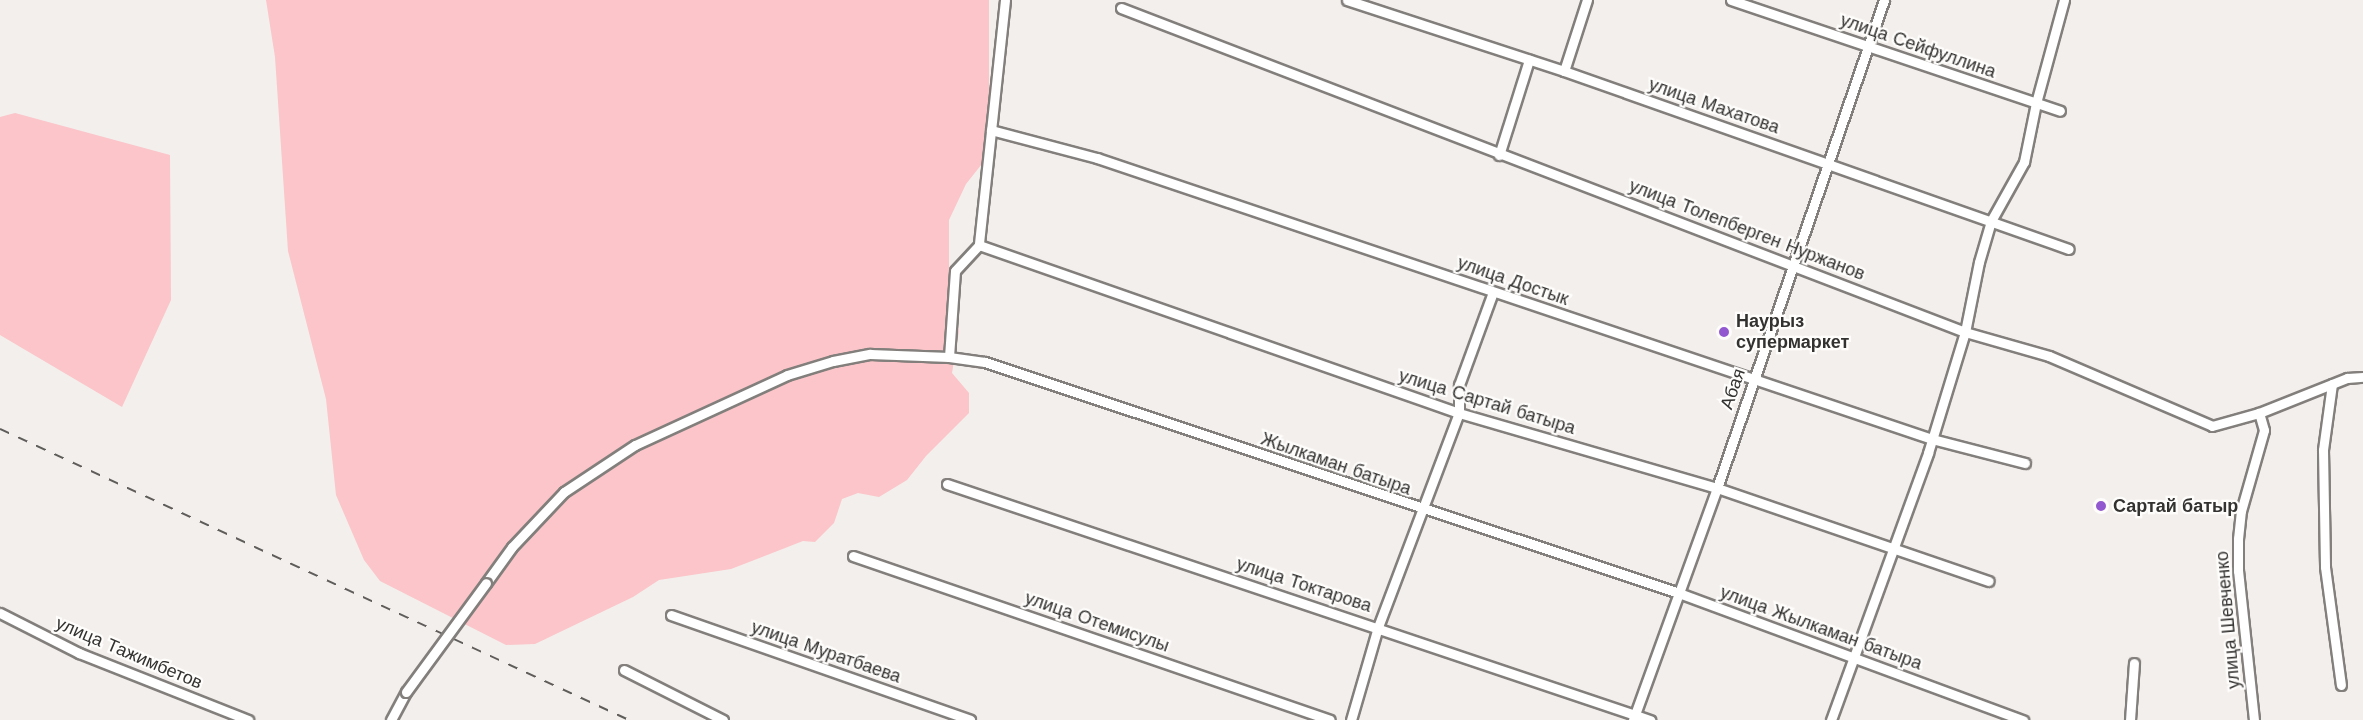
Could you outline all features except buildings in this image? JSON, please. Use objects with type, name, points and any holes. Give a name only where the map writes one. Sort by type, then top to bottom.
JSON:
[{"type":"street","points":[[949,357],[954,271],[978,244],[1005,0]]},
{"type":"street","name":"улица Махатова","points":[[1347,0],[1564,71],[2069,249]]},
{"type":"street","points":[[1564,71],[1587,0]]},
{"type":"street","name":"улица Сейфуллина","points":[[1731,0],[2060,111]]},
{"type":"street","name":"Абая","points":[[1633,718],[1717,488],[1870,47],[1884,0]]},
{"type":"street","points":[[1831,720],[1932,439],[1965,332],[1979,262],[1991,221],[2024,162],[2036,103],[2064,0]]},
{"type":"street","name":"улица Толепберген Нуржанов","points":[[1121,8],[1499,155],[1794,264],[1965,332],[2049,356],[2212,426],[2259,414],[2348,378],[2363,377]]},
{"type":"street","points":[[1499,155],[1530,60]]},
{"type":"street","name":"улица Достык","points":[[991,130],[1097,158],[1932,439],[2025,463]]},
{"type":"street","name":"улица Сартай батыра","points":[[978,244],[1459,413],[1717,488],[1989,581]]},
{"type":"street","points":[[1351,720],[1378,627],[1459,413],[1459,385],[1492,292]]},
{"type":"street","name":"Жылкаман батыра","points":[[391,720],[406,692],[512,547],[564,492],[635,446],[787,375],[833,361],[870,354],[949,357],[985,362],[1421,510],[1678,593]]},
{"type":"street","points":[[2332,384],[2323,450],[2325,567],[2341,685]]},
{"type":"street","name":"улица Шевченко","points":[[2254,720],[2238,571],[2238,539],[2241,512],[2264,430],[2259,414]]},
{"type":"street","name":"улица Токтарова","points":[[947,484],[1378,627],[1633,718],[1650,720]]},
{"type":"street","name":"улица Отемисулы","points":[[854,556],[1330,720]]},
{"type":"street","name":"улица Жылкаман батыра","points":[[1678,593],[2023,720]]},
{"type":"street","name":"улица Тажимбетов","points":[[0,613],[80,653],[248,720]]},
{"type":"street","name":"улица Муратбаева","points":[[671,615],[970,720]]},
{"type":"street","points":[[2130,720],[2134,663]]},
{"type":"street","points":[[624,670],[723,720]]},
{"type":"shaded area","points":[[266,0],[989,0],[989,155],[966,184],[949,220],[949,273],[959,331],[952,373],[969,393],[969,413],[926,456],[907,480],[879,497],[858,493],[842,499],[834,523],[815,542],[803,541],[731,569],[659,580],[633,597],[535,644],[506,645],[380,581],[364,560],[336,495],[326,399],[288,251],[275,57]]},
{"type":"shaded area","points":[[15,113],[170,155],[171,300],[122,407],[0,335],[0,117]]},
{"type":"railway","points":[[0,429],[629,720]]},
{"type":"place","name":"Наурыз супермаркет","points":[[1724,332]]},
{"type":"place","name":"Сартай батыр","points":[[2101,506]]}]
